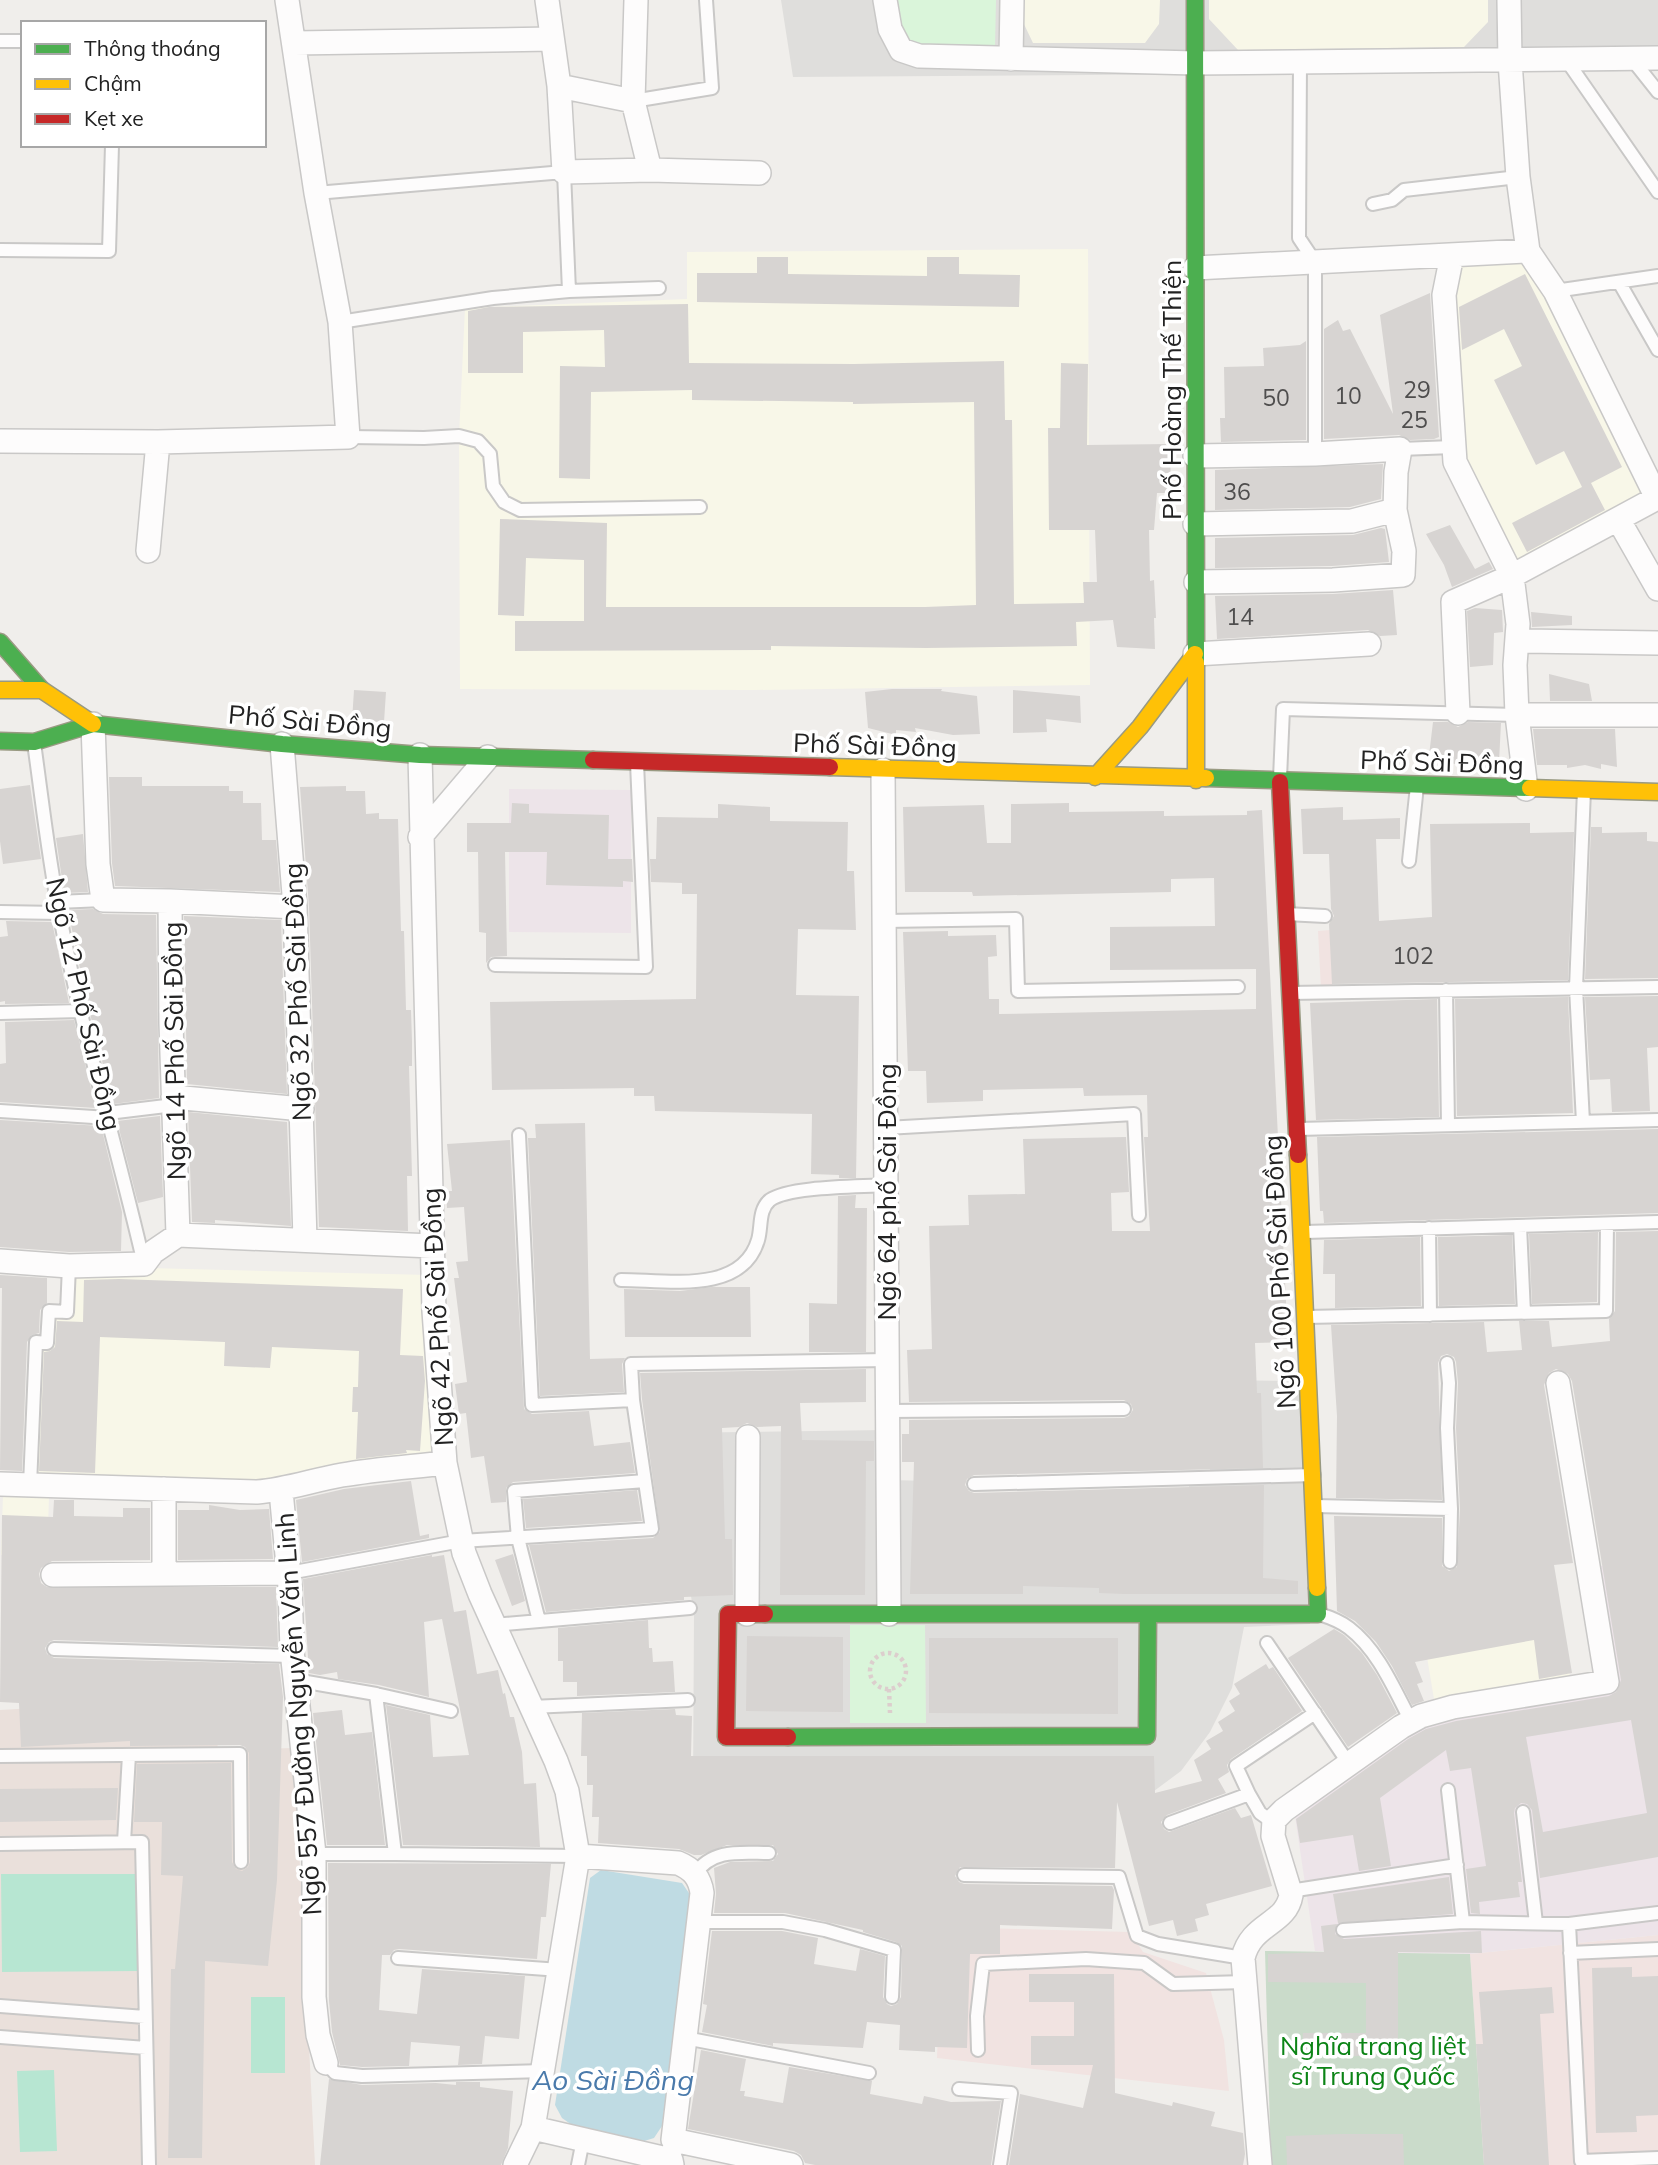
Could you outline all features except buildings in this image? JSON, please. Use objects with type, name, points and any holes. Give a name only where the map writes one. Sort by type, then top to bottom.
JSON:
[{"type":"street","points":[[0,441],[158,442],[348,437],[340,322],[316,194],[287,0]]},
{"type":"street","points":[[547,0],[559,86],[564,172],[650,170],[759,173]]},
{"type":"street","points":[[636,0],[633,101],[650,170]]},
{"type":"street","points":[[885,0],[890,29],[901,50],[919,56],[1195,64],[1658,58]]},
{"type":"street","points":[[1011,59],[1012,0]]},
{"type":"street","name":"Phố Hoàng Thế Thiện","points":[[1195,0],[1196,780]]},
{"type":"street","points":[[1458,713],[1453,602],[1512,576],[1658,499],[1555,292],[1528,251],[1518,177],[1509,0]]},
{"type":"street","points":[[294,43],[552,39]]},
{"type":"street","points":[[559,86],[633,101]]},
{"type":"street","points":[[1195,268],[1528,251]]},
{"type":"street","points":[[1452,255],[1444,295],[1455,462],[1512,576],[1518,624],[1517,715],[1526,789]]},
{"type":"street","points":[[148,551],[158,442]]},
{"type":"street","points":[[1195,456],[1400,449],[1396,472],[1395,510],[1404,551],[1403,575],[1333,580],[1196,582]]},
{"type":"street","points":[[1195,524],[1352,521],[1395,510]]},
{"type":"street","points":[[1618,519],[1658,589]]},
{"type":"street","points":[[1517,641],[1658,643]]},
{"type":"street","name":"Phố Sài Đồng","points":[[0,642],[42,690],[93,724]]},
{"type":"street","points":[[1095,777],[1140,727],[1195,654],[1369,644]]},
{"type":"street","points":[[0,690],[42,690]]},
{"type":"street","points":[[1517,715],[1658,715]]},
{"type":"street","points":[[93,724],[98,864],[103,900]]},
{"type":"street","name":"Phố Sài Đồng","points":[[0,741],[34,742],[93,724],[420,755],[1658,792]]},
{"type":"street","name":"Ngõ 32 Phố Sài Đồng","points":[[282,744],[295,907],[305,1240]]},
{"type":"street","name":"Ngõ 42 Phố Sài Đồng","points":[[420,755],[434,1311],[445,1464],[461,1541],[472,1574],[567,1791],[578,1856],[533,2129],[515,2165]]},
{"type":"street","points":[[421,837],[488,757]]},
{"type":"street","name":"Ngõ 64 phố Sài Đồng","points":[[883,770],[889,1614]]},
{"type":"street","name":"Ngõ 100 Phố Sài Đồng","points":[[1280,782],[1314,1475],[1318,1614]]},
{"type":"street","name":"Ngõ 14 Phố Sài Đồng","points":[[103,900],[295,907]]},
{"type":"street","name":"Ngõ 14 Phố Sài Đồng","points":[[170,901],[178,1235]]},
{"type":"street","points":[[174,1101],[302,1109]]},
{"type":"street","points":[[0,1261],[69,1266],[144,1264],[153,1252],[178,1235],[432,1246]]},
{"type":"street","points":[[1260,2165],[1244,1958],[1251,1938],[1278,1918],[1290,1902],[1290,1891],[1273,1836],[1274,1823],[1284,1810],[1349,1763],[1411,1721],[1432,1712],[1607,1682],[1558,1383]]},
{"type":"street","points":[[747,1614],[748,1437]]},
{"type":"street","name":"Ngõ 557 Đường Nguyễn Văn Linh","points":[[0,1484],[232,1492],[281,1490],[339,1475],[445,1464]]},
{"type":"street","points":[[164,1489],[164,1574]]},
{"type":"street","name":"Ngõ 557 Đường Nguyễn Văn Linh","points":[[281,1490],[289,1573],[292,1657],[314,1854],[314,1997],[317,2035],[326,2063]]},
{"type":"street","points":[[53,1575],[289,1573]]},
{"type":"street","points":[[1148,1614],[1147,1736],[726,1737],[728,1614],[747,1614],[889,1614],[1148,1614],[1318,1614]]},
{"type":"street","points":[[578,1856],[678,1863],[688,1867],[700,1883],[702,1893],[672,2155]]},
{"type":"street","points":[[533,2129],[672,2155],[791,2165]]},
{"type":"lane","points":[[633,101],[712,88],[706,0]]},
{"type":"lane","points":[[1,41],[21,41]]},
{"type":"lane","points":[[1565,58],[1658,192]]},
{"type":"lane","points":[[1631,58],[1658,92]]},
{"type":"lane","points":[[1300,62],[1299,237],[1315,262],[1315,454]]},
{"type":"lane","points":[[0,250],[109,251],[112,147]]},
{"type":"lane","points":[[316,194],[564,172],[569,290]]},
{"type":"lane","points":[[1373,204],[1392,200],[1404,190],[1518,177]]},
{"type":"lane","points":[[1555,292],[1658,276]]},
{"type":"lane","points":[[1619,282],[1658,350]]},
{"type":"lane","points":[[340,322],[493,298],[569,290],[659,288]]},
{"type":"lane","points":[[348,437],[459,436],[478,441],[489,454],[493,486],[505,502],[520,510],[700,507]]},
{"type":"lane","points":[[1400,449],[1453,447]]},
{"type":"lane","points":[[1280,782],[1283,709],[1517,715]]},
{"type":"lane","name":"Ngõ 12 Phố Sài Đồng","points":[[34,742],[58,908],[144,1264]]},
{"type":"lane","points":[[495,965],[646,967],[637,763]]},
{"type":"lane","points":[[1409,861],[1417,785]]},
{"type":"lane","points":[[1583,1122],[1576,988],[1584,790]]},
{"type":"lane","points":[[0,912],[58,908],[103,900]]},
{"type":"lane","points":[[1286,914],[1325,916]]},
{"type":"lane","points":[[885,921],[1016,919],[1018,991],[1238,987]]},
{"type":"lane","points":[[1290,993],[1658,987]]},
{"type":"lane","points":[[1446,990],[1448,1125]]},
{"type":"lane","points":[[0,1013],[81,1011]]},
{"type":"lane","points":[[0,1111],[108,1116],[174,1101]]},
{"type":"lane","points":[[886,1128],[1134,1114],[1139,1215]]},
{"type":"lane","points":[[1297,1129],[1658,1120]]},
{"type":"lane","points":[[519,1135],[533,1405],[633,1400]]},
{"type":"lane","points":[[621,1280],[719,1279],[742,1267],[749,1259],[757,1244],[762,1212],[772,1199],[808,1191],[886,1185]]},
{"type":"lane","points":[[1302,1232],[1658,1222]]},
{"type":"lane","points":[[1306,1317],[1606,1311],[1607,1224]]},
{"type":"lane","points":[[1520,1226],[1524,1313]]},
{"type":"lane","points":[[1429,1228],[1430,1315]]},
{"type":"lane","points":[[30,1485],[36,1342],[47,1343],[48,1311],[67,1312],[69,1266]]},
{"type":"lane","points":[[289,1573],[461,1541],[652,1529],[633,1400],[631,1364],[887,1360]]},
{"type":"lane","points":[[1447,1363],[1450,1562]]},
{"type":"lane","points":[[888,1411],[1124,1409]]},
{"type":"lane","points":[[974,1484],[1314,1475]]},
{"type":"lane","points":[[539,1621],[518,1538],[514,1491],[645,1481]]},
{"type":"lane","points":[[1315,1506],[1451,1509]]},
{"type":"lane","points":[[494,1625],[690,1608]]},
{"type":"lane","points":[[1318,1614],[1349,1628],[1361,1640],[1384,1670],[1411,1721]]},
{"type":"lane","points":[[1267,1643],[1349,1763]]},
{"type":"lane","points":[[54,1649],[292,1657]]},
{"type":"lane","points":[[295,1680],[451,1711]]},
{"type":"lane","points":[[376,1694],[395,1854]]},
{"type":"lane","points":[[531,1707],[688,1700]]},
{"type":"lane","points":[[1274,1823],[1261,1813],[1236,1766],[1315,1713]]},
{"type":"lane","points":[[0,1756],[240,1754],[241,1862]]},
{"type":"lane","points":[[124,1842],[129,1755]]},
{"type":"lane","points":[[1448,1790],[1463,1922]]},
{"type":"lane","points":[[1170,1822],[1249,1794]]},
{"type":"lane","points":[[1523,1812],[1536,1923]]},
{"type":"lane","points":[[0,1844],[142,1842],[149,2165]]},
{"type":"lane","points":[[695,1874],[702,1863],[713,1856],[725,1853],[769,1853]]},
{"type":"lane","points":[[314,1854],[578,1856]]},
{"type":"lane","points":[[1290,1891],[1457,1865]]},
{"type":"lane","points":[[964,1875],[1119,1877],[1137,1936],[1158,1944],[1244,1958]]},
{"type":"lane","points":[[1343,1930],[1463,1922],[1569,1924],[1658,1913]]},
{"type":"lane","points":[[698,1922],[783,1922],[825,1930],[894,1950],[892,1997]]},
{"type":"lane","points":[[1569,1924],[1581,2161],[1658,2158]]},
{"type":"lane","points":[[1570,1953],[1658,1949]]},
{"type":"lane","points":[[398,1958],[560,1970]]},
{"type":"lane","points":[[978,2050],[977,2016],[983,1964],[1086,1959],[1144,1963],[1173,1984],[1245,1982]]},
{"type":"lane","points":[[0,2006],[145,2017]]},
{"type":"lane","points":[[0,2037],[146,2048]]},
{"type":"lane","points":[[685,2038],[869,2073]]},
{"type":"lane","points":[[326,2063],[335,2073],[362,2076],[544,2071]]},
{"type":"lane","points":[[959,2089],[1011,2093],[1000,2165]]},
{"type":"lane","points":[[578,2165],[583,2140]]},
{"type":"path","points":[[889,1653],[904,1661],[906,1672],[898,1687],[887,1689],[881,1688],[873,1679],[871,1668],[877,1658],[889,1653]]},
{"type":"shaded area","points":[[781,0],[1658,0],[1658,71],[793,77]]},
{"type":"shaded area","points":[[1023,0],[1160,0],[1159,24],[1145,43],[1033,43],[1022,20]]},
{"type":"shaded area","points":[[1209,0],[1488,0],[1488,22],[1464,47],[1238,50],[1209,19]]},
{"type":"shaded area","points":[[1088,249],[1090,685],[755,690],[460,689],[459,436],[465,308],[687,299],[687,252]]},
{"type":"shaded area","points":[[1532,257],[1653,497],[1516,567],[1454,444],[1447,305],[1456,266]]},
{"type":"shaded area","points":[[509,789],[631,790],[631,933],[509,932]]},
{"type":"shaded area","points":[[1330,930],[1333,989],[1321,989],[1318,931]]},
{"type":"shaded area","points":[[69,1266],[429,1275],[434,1458],[261,1483],[35,1480],[40,1342],[49,1311],[67,1312]]},
{"type":"shaded area","points":[[1658,1322],[1658,1935],[1470,1954],[1315,1951],[1295,1816],[1390,1744],[1427,1722],[1618,1690],[1600,1566],[1651,1560]]},
{"type":"shaded area","points":[[1209,1380],[1303,1381],[1310,1624],[1244,1627],[1232,1688],[1210,1732],[1181,1771],[1150,1794],[693,1790],[694,1615],[665,1433],[886,1430],[888,1480],[931,1481],[1189,1561],[1189,1473],[1210,1472]]},
{"type":"shaded area","points":[[3,1496],[49,1497],[47,1557],[1,1555]]},
{"type":"shaded area","points":[[1554,1581],[1571,1683],[1435,1705],[1418,1603]]},
{"type":"shaded area","points":[[213,1698],[218,1750],[294,1748],[315,2165],[0,2165],[0,1710]]},
{"type":"shaded area","points":[[942,1927],[1130,1932],[1143,1952],[1206,1973],[1224,2040],[1229,2091],[937,2058]]},
{"type":"shaded area","points":[[1658,1935],[1658,2165],[1484,2165],[1470,1954]]},
{"type":"green space","points":[[893,0],[996,0],[995,46],[981,53],[910,49],[900,35]]},
{"type":"green space","points":[[850,1625],[925,1625],[926,1723],[850,1723]]},
{"type":"green space","points":[[1,1874],[139,1874],[139,1971],[2,1972]]},
{"type":"green space","name":"Nghĩa trang liệt sĩ Trung Quốc","points":[[1265,1951],[1470,1954],[1484,2165],[1271,2165]]},
{"type":"green space","points":[[251,1997],[285,1997],[285,2073],[251,2073]]},
{"type":"green space","points":[[54,2070],[57,2151],[20,2152],[17,2071]]},
{"type":"water","name":"Ao Sài Đồng","points":[[601,1870],[682,1883],[691,1896],[662,2126],[654,2138],[641,2142],[572,2125],[562,2118],[555,2105],[590,1878]]},
{"type":"traffic: fast","points":[[1195,0],[1196,663]]},
{"type":"traffic: fast","points":[[0,642],[42,690]]},
{"type":"traffic: fast","points":[[0,741],[34,742],[93,724],[420,755],[593,760]]},
{"type":"traffic: fast","points":[[1206,778],[1530,788]]},
{"type":"traffic: fast","points":[[765,1614],[1318,1614],[1317,1588]]},
{"type":"traffic: fast","points":[[788,1737],[1147,1736],[1148,1614]]},
{"type":"traffic: slow","points":[[1095,777],[1140,727],[1195,654]]},
{"type":"traffic: slow","points":[[1196,663],[1196,780]]},
{"type":"traffic: slow","points":[[0,690],[42,690],[93,724]]},
{"type":"traffic: slow","points":[[830,767],[1206,778]]},
{"type":"traffic: slow","points":[[1530,788],[1658,792]]},
{"type":"traffic: slow","points":[[1298,1155],[1317,1588]]},
{"type":"traffic: jam","points":[[593,760],[830,767]]},
{"type":"traffic: jam","points":[[1280,782],[1298,1155]]},
{"type":"traffic: jam","points":[[765,1614],[728,1614],[726,1737],[788,1737]]}]
